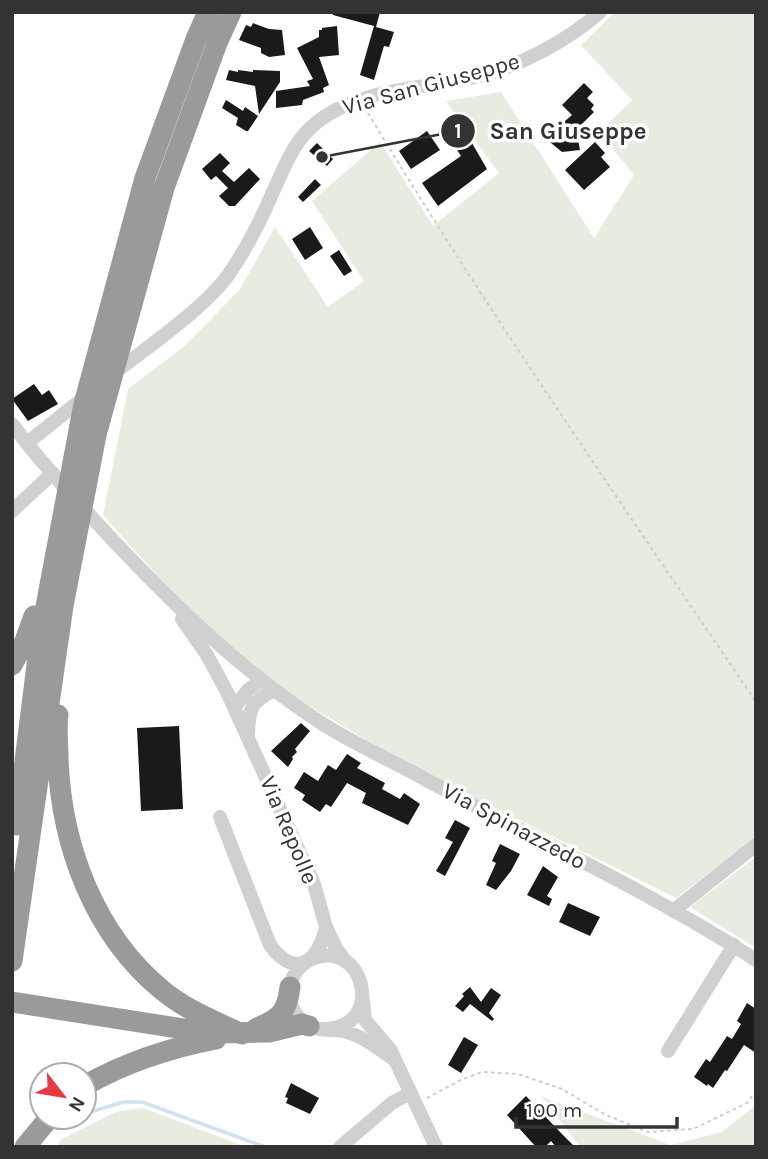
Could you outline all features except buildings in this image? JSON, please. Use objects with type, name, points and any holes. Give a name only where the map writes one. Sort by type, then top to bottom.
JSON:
[{"type":"highway","points":[[12,859],[63,464],[84,404],[145,178],[208,12]]},
{"type":"highway","points":[[12,961],[64,603],[96,435],[164,188],[231,12]]},
{"type":"highway","points":[[12,664],[25,641],[35,614],[50,560]]},
{"type":"highway","points":[[64,603],[65,655],[57,722],[59,789],[67,836],[91,899],[102,920],[131,961],[163,991],[195,1013],[242,1034]]},
{"type":"highway","points":[[98,1078],[153,1054],[242,1034],[276,1020],[287,1006],[290,987]]},
{"type":"highway","points":[[12,1002],[209,1032],[269,1032],[302,1024],[314,1028]]},
{"type":"highway","points":[[25,1147],[38,1131]]},
{"type":"street","name":"Via San Giuseppe","points":[[27,443],[219,287],[246,246],[297,142],[314,124],[335,109],[360,100],[504,69],[563,38],[600,12]]},
{"type":"street","points":[[12,424],[53,473],[178,608]]},
{"type":"street","points":[[12,511],[53,473]]},
{"type":"street","name":"Via Spinazzedo","points":[[178,608],[261,680],[325,725],[673,911],[756,960]]},
{"type":"street","name":"Via Repolle","points":[[178,608],[248,735],[314,884],[326,927],[336,948],[360,978],[365,1020],[390,1049],[436,1147]]},
{"type":"street","name":"Via Repolle","points":[[227,652],[231,701]]},
{"type":"street","points":[[231,701],[261,680]]},
{"type":"street","points":[[248,735],[248,717],[256,699],[274,690]]},
{"type":"street","points":[[220,817],[270,945],[288,975],[290,987]]},
{"type":"street","points":[[673,911],[756,845]]},
{"type":"street","points":[[326,927],[319,946],[293,977],[289,998],[293,1009],[300,1019],[314,1028],[331,1030],[352,1020],[362,999]]},
{"type":"street","points":[[668,1051],[734,946]]},
{"type":"street","points":[[280,958],[292,964],[325,956],[346,962]]},
{"type":"street","points":[[314,1028],[347,1031],[373,1044],[396,1061]]},
{"type":"street","points":[[340,1147],[391,1103],[413,1099]]},
{"type":"path","points":[[360,100],[410,184],[492,309],[756,702]]},
{"type":"path","points":[[413,1099],[482,1072],[518,1074],[562,1089],[606,1115],[648,1132],[693,1129],[747,1103],[756,1091]]},
{"type":"shaded area","points":[[615,12],[756,12],[756,837],[676,898],[403,762],[274,685],[180,601],[103,515],[128,389],[186,345],[240,289],[275,227],[328,307],[364,281],[312,201],[380,142],[433,226],[499,173],[446,101],[501,92],[594,238],[634,175],[599,132],[632,100],[581,45]]},
{"type":"shaded area","points":[[756,857],[756,948],[690,907]]},
{"type":"shaded area","points":[[542,1097],[671,1145],[722,1132],[756,1105],[756,1147],[580,1147]]},
{"type":"shaded area","points":[[143,1108],[246,1147],[56,1147],[62,1139],[78,1131],[98,1131],[98,1121],[115,1112]]},
{"type":"waterway","points":[[98,1110],[123,1102],[142,1102],[265,1147]]},
{"type":"place","name":"San Giuseppe","points":[[322,157]]}]
